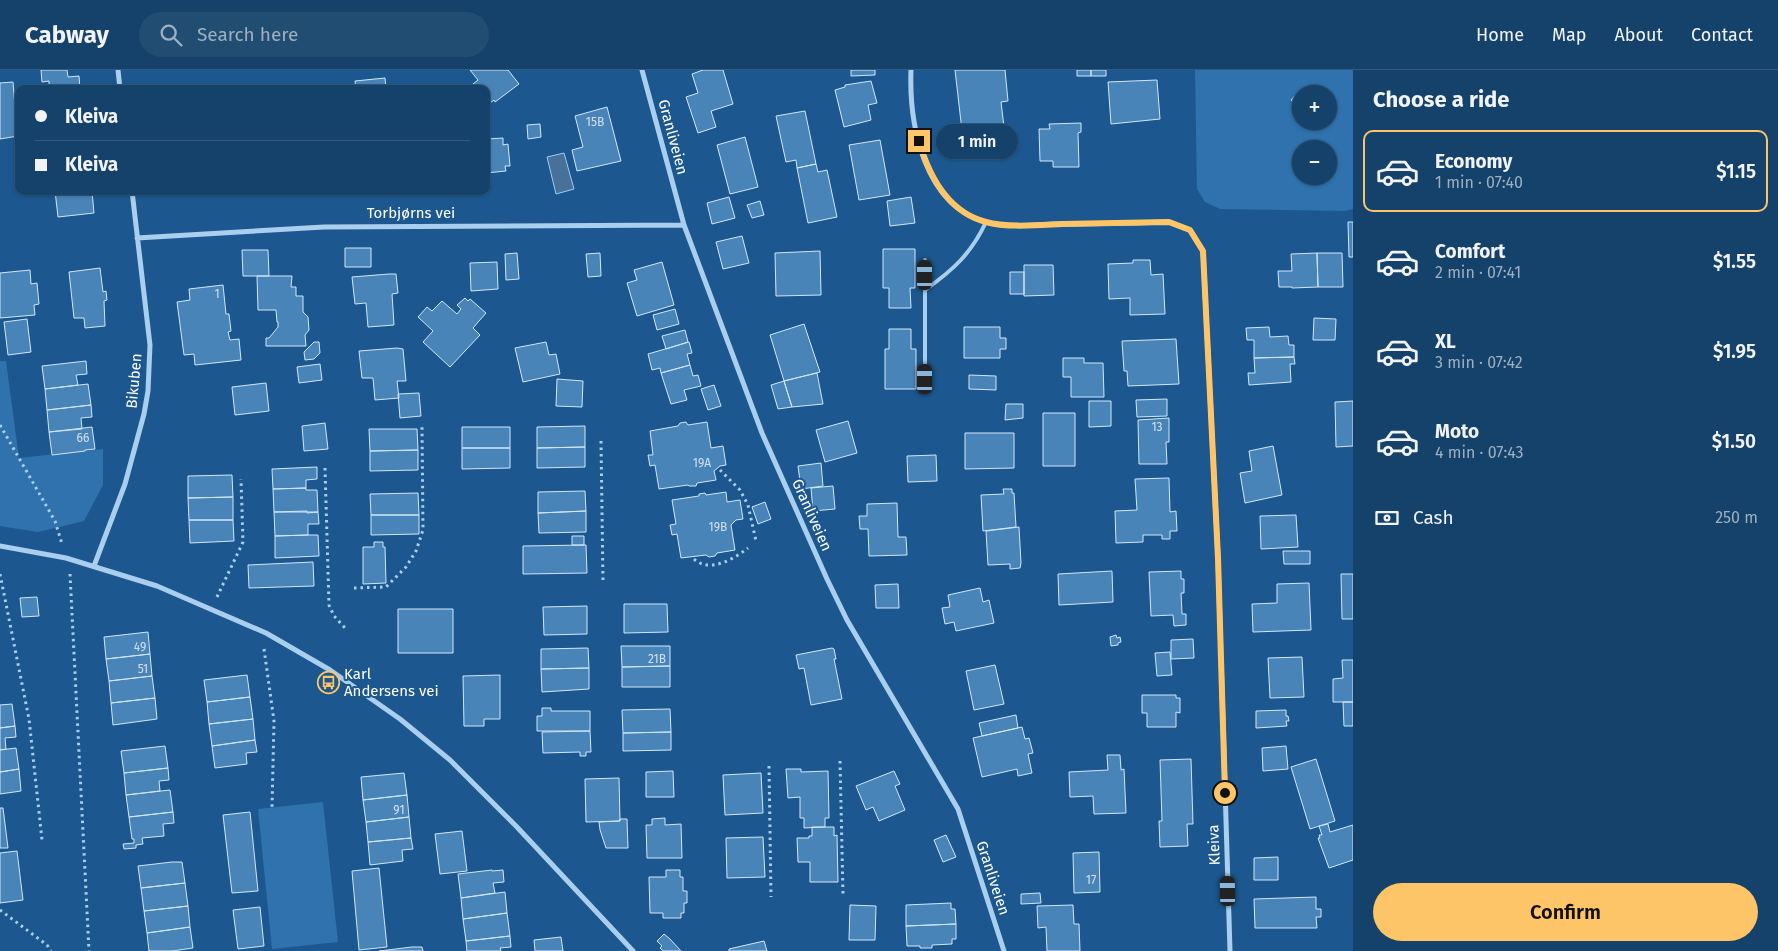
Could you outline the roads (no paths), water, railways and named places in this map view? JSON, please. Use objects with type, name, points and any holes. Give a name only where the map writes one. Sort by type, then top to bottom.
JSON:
[{"type":"street","points":[[118,70],[120,85]]},
{"type":"street","name":"Granliveien","points":[[642,70],[684,225],[762,433],[827,579],[848,620],[958,810],[1004,951]]},
{"type":"street","name":"Kleiva","points":[[911,70],[911,104],[916,131],[930,172],[950,202],[962,211],[986,222],[1030,225],[1169,222],[1190,230],[1203,251],[1218,558],[1230,951]]},
{"type":"street","name":"Bikuben","points":[[94,566],[124,484],[144,414],[146,398],[150,345],[133,195]]},
{"type":"street","name":"Torbjørns vei","points":[[138,238],[324,227],[684,225]]},
{"type":"street","points":[[0,546],[66,558],[157,586],[266,633],[343,678],[419,734],[450,760],[516,826],[633,951]]},
{"type":"lane","points":[[925,290],[964,259],[978,239],[986,222]]},
{"type":"lane","points":[[925,260],[925,379]]},
{"type":"place","name":"Karl Andersens vei","points":[[328,683]]}]
